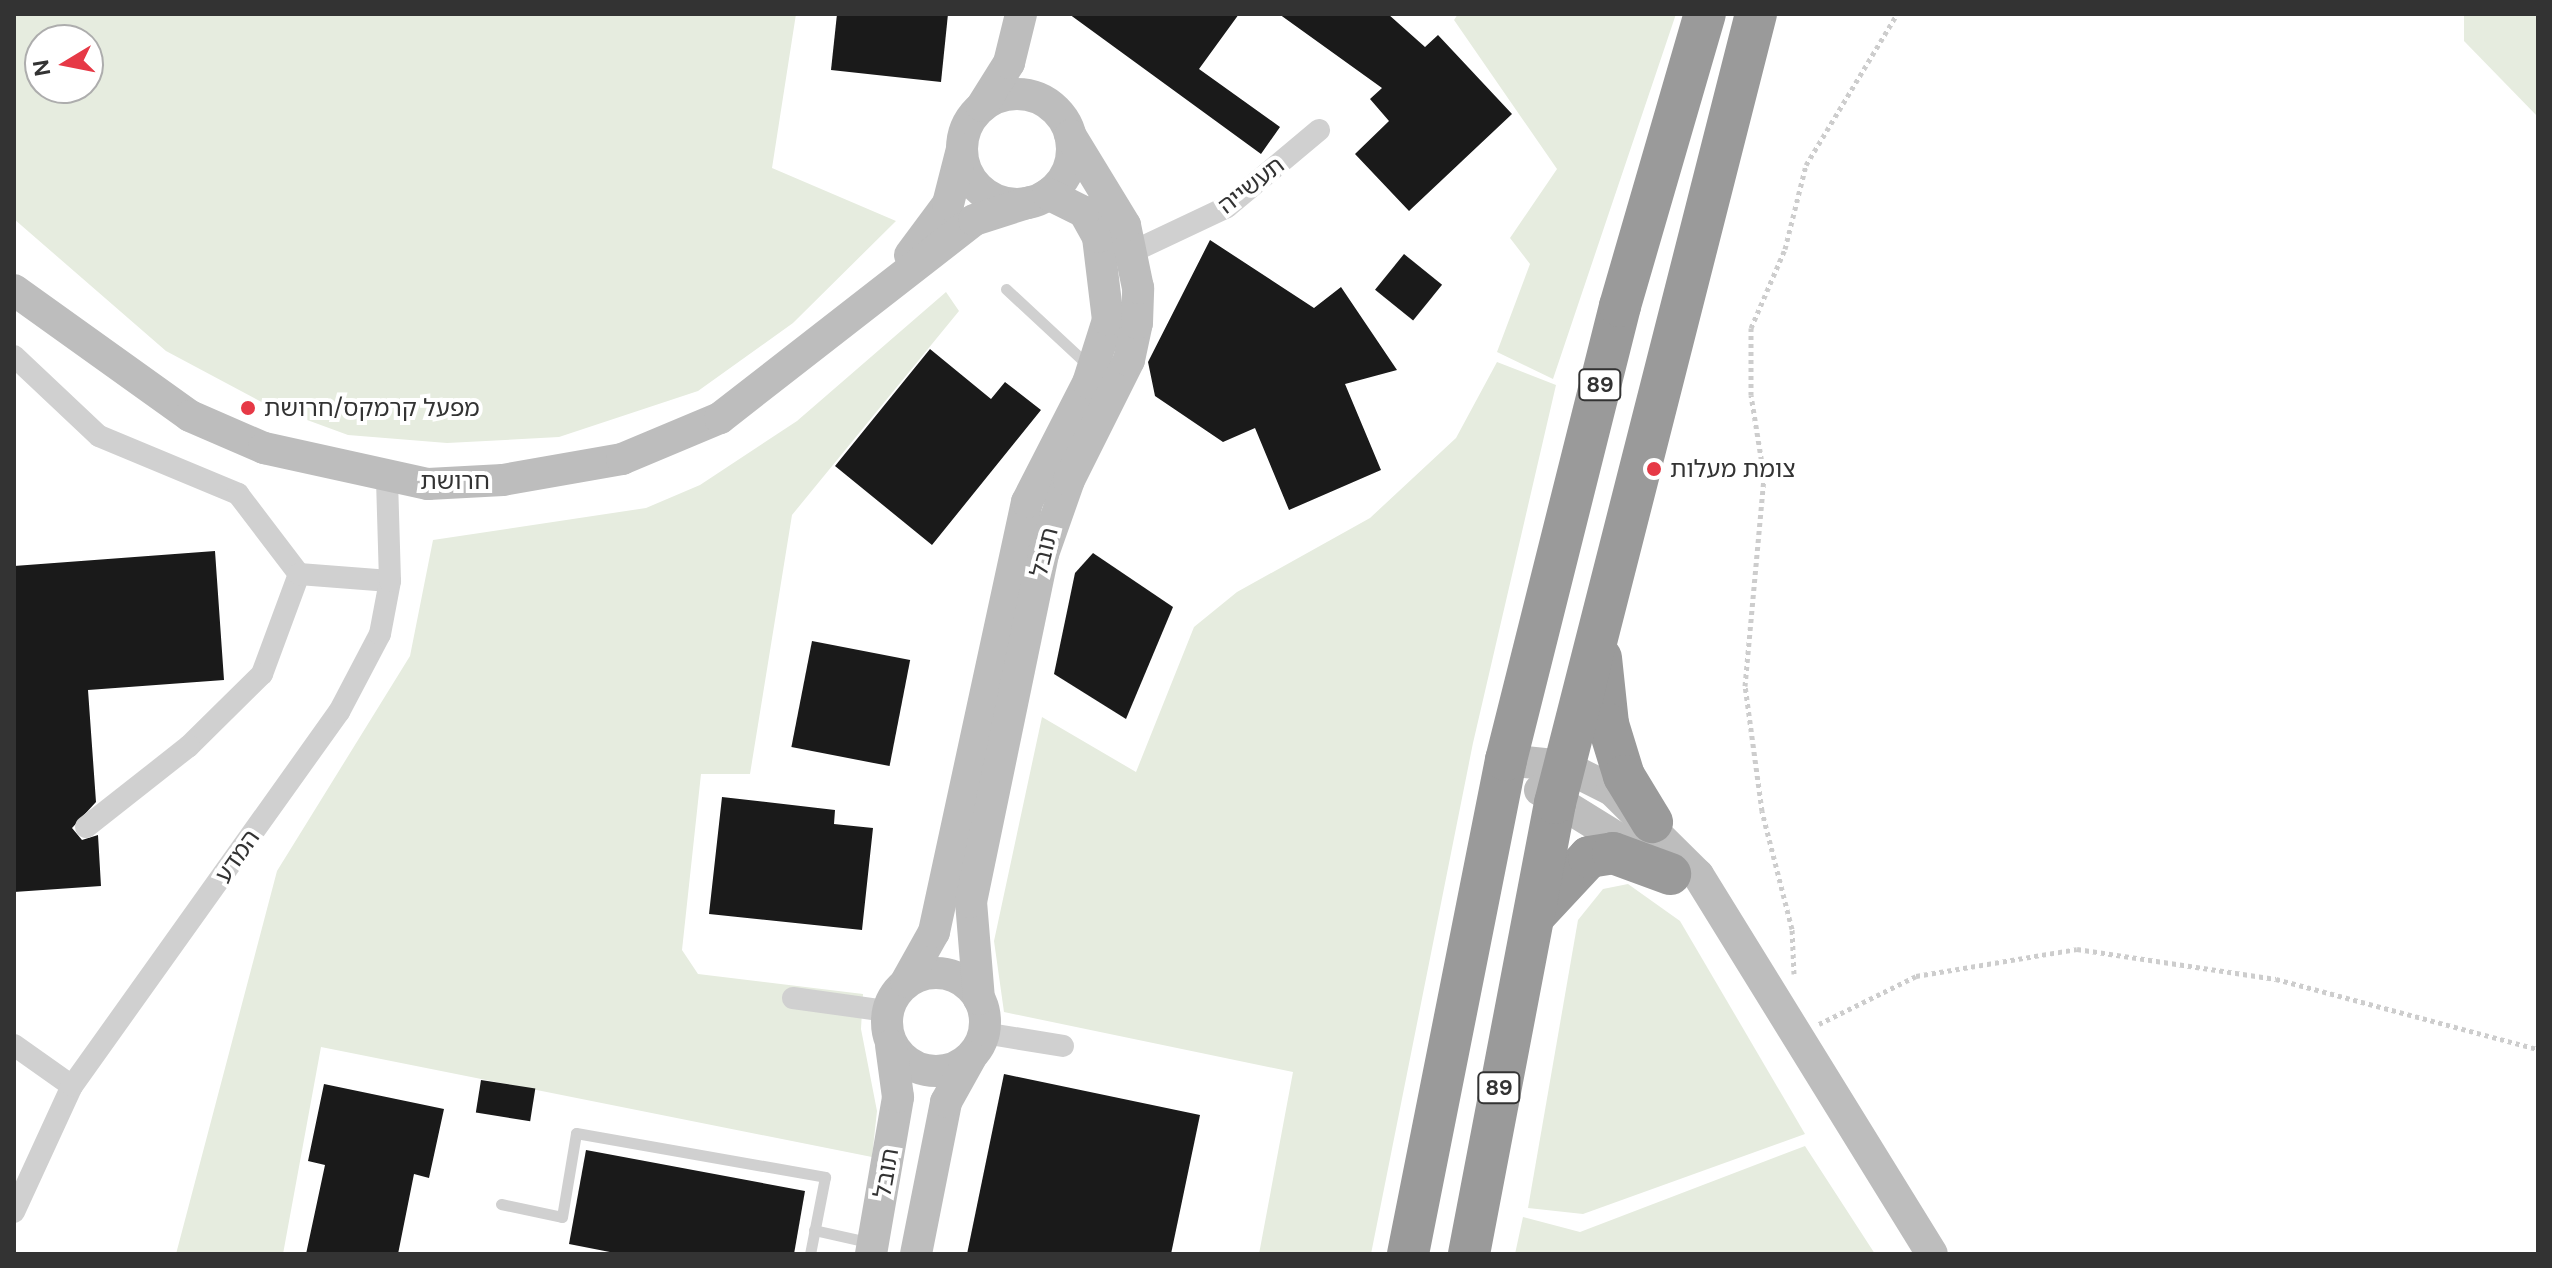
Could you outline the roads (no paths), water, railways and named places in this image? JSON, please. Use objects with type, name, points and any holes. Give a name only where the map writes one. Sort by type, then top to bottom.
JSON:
[{"type":"highway","name":"89","points":[[1408,1254],[1506,760],[1620,306],[1705,14]]},
{"type":"highway","name":"89","points":[[1469,1254],[1529,922],[1560,785],[1598,625],[1756,14]]},
{"type":"highway","points":[[1598,625],[1608,724],[1624,776],[1652,822]]},
{"type":"highway","points":[[1529,922],[1589,857],[1613,853],[1670,874]]},
{"type":"street","points":[[1021,21],[1034,83],[1053,106],[1070,135],[1069,168],[1039,198],[983,192],[962,149],[1021,21]]},
{"type":"street","points":[[982,106],[1025,94],[1053,106]]},
{"type":"street","name":"תעשייה","points":[[1134,251],[1227,207],[1319,130]]},
{"type":"street","name":"תובל","points":[[979,999],[971,902],[1036,585],[1055,512],[1129,360],[1138,288],[1134,251],[1070,135]]},
{"type":"street","name":"חרושת","points":[[887,281],[948,204],[962,149]]},
{"type":"street","name":"חרושת","points":[[14,290],[190,416],[264,448],[428,484],[503,480],[670,443],[720,418],[887,281],[974,220],[1039,198]]},
{"type":"street","name":"תובל","points":[[906,982],[934,932],[1027,502],[1093,370],[1108,320],[1105,258],[1084,212],[1039,198]]},
{"type":"street","points":[[14,356],[99,436],[238,494],[299,574],[390,581]]},
{"type":"street","name":"המדע","points":[[14,1212],[72,1086],[339,712],[380,634],[390,581],[387,477]]},
{"type":"street","points":[[86,827],[189,746],[262,674],[299,574]]},
{"type":"street","points":[[1506,760],[1560,785],[1670,874],[1746,952]]},
{"type":"street","points":[[1560,785],[1612,790],[1652,822],[1698,875],[1932,1254]]},
{"type":"street","points":[[978,1045],[979,999],[955,976],[930,973],[906,982],[887,1011],[891,1045],[928,1072],[978,1045],[1063,1046]]},
{"type":"street","points":[[793,998],[887,1011]]},
{"type":"street","points":[[14,1045],[72,1086]]},
{"type":"street","name":"תובל","points":[[872,1249],[898,1097],[891,1045]]},
{"type":"street","name":"תובל","points":[[916,1254],[946,1102],[978,1045]]},
{"type":"lane","points":[[1006,289],[1093,370]]},
{"type":"lane","points":[[501,1204],[562,1217],[576,1133],[825,1177],[810,1254]]},
{"type":"lane","points":[[814,1230],[872,1249]]},
{"type":"place","name":"מפעל קרמקס/חרושת","points":[[248,408]]},
{"type":"place","name":"צומת מעלות","points":[[1654,469]]}]
